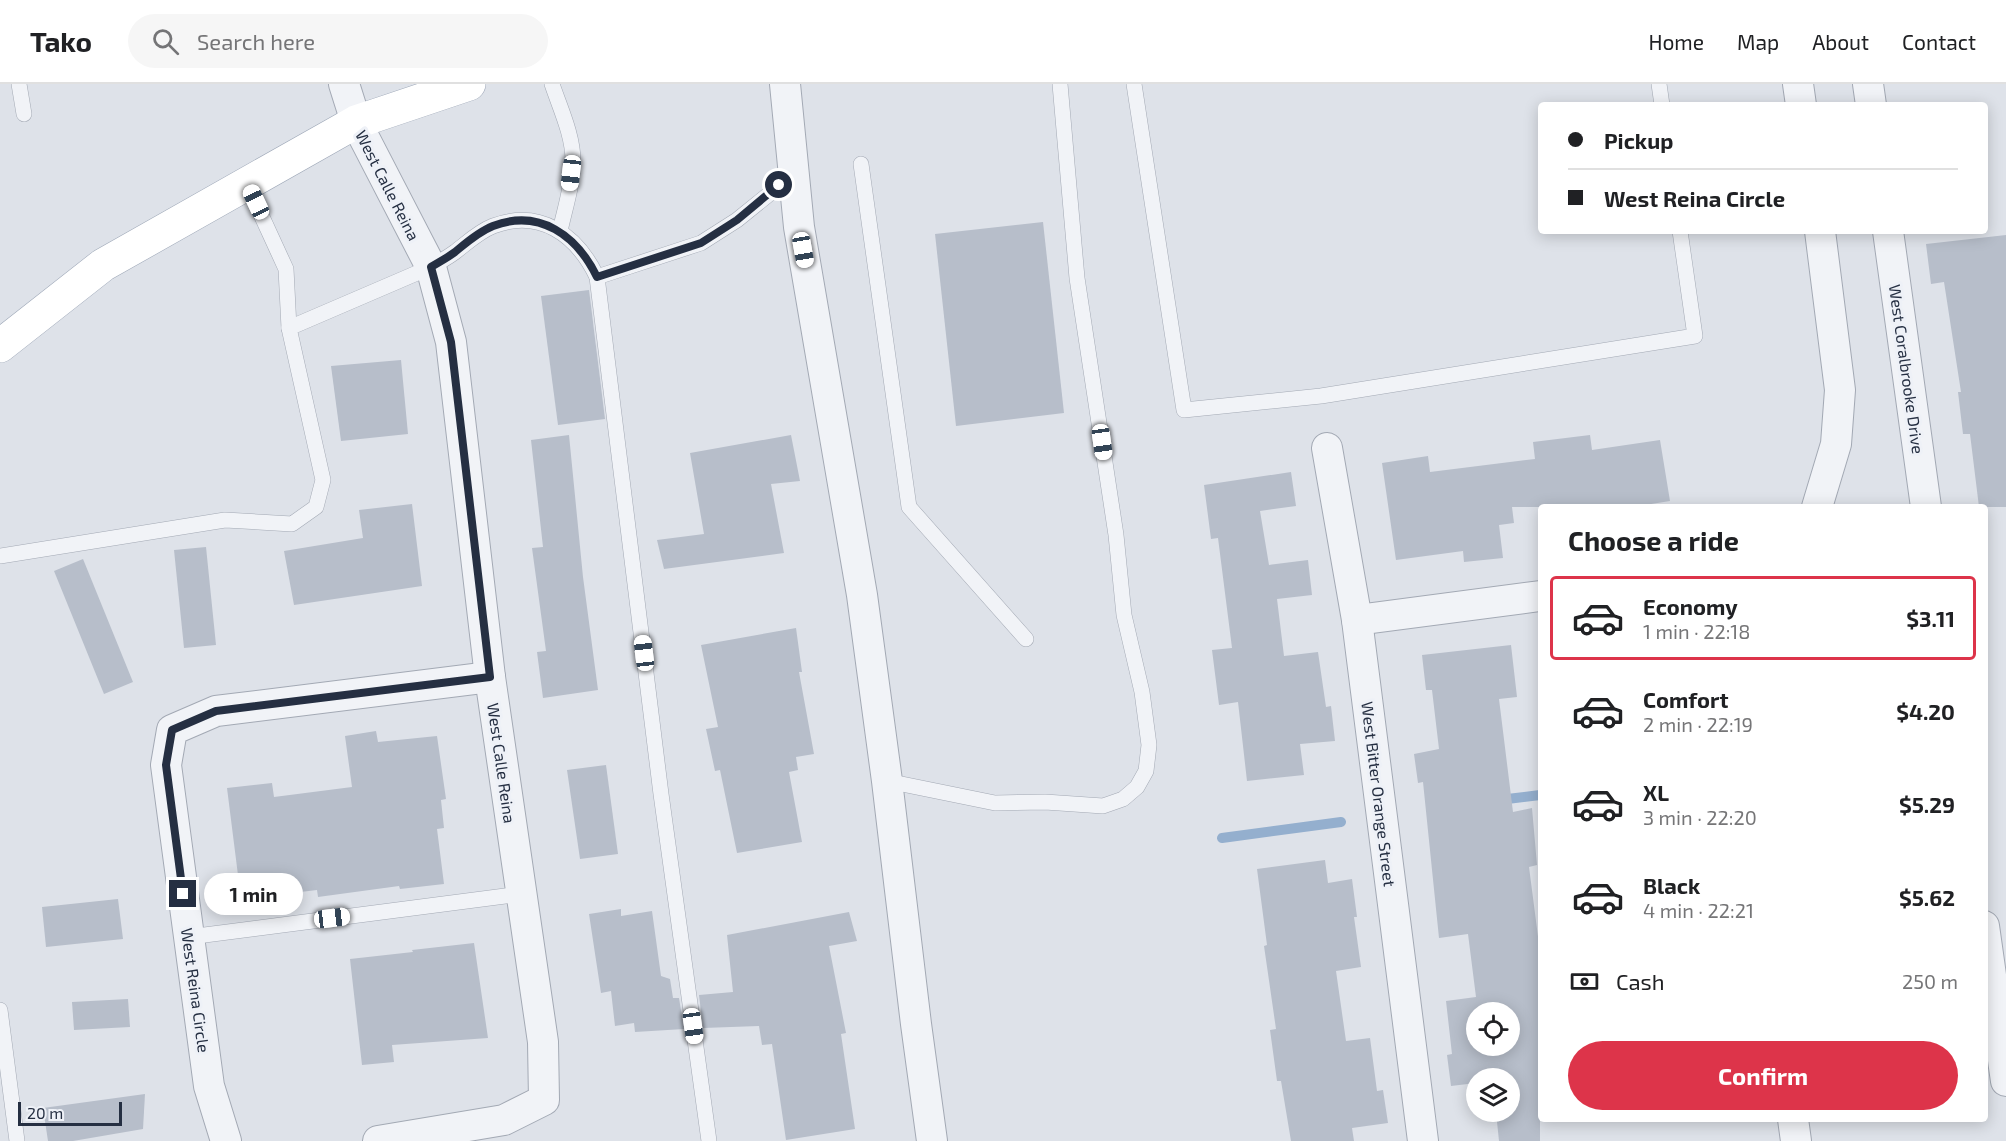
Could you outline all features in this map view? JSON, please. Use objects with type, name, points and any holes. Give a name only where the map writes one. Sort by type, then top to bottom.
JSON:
[{"type":"main road","points":[[0,346],[103,265],[356,122],[469,84]]},
{"type":"street","name":"West Calle Reina","points":[[344,84],[356,122],[431,267],[451,342],[490,677],[543,1042],[544,1100],[504,1120],[378,1141]]},
{"type":"street","points":[[785,84],[799,227],[862,595],[932,1141]]},
{"type":"street","points":[[1798,84],[1801,102]]},
{"type":"street","points":[[1868,84],[1871,102]]},
{"type":"street","points":[[1818,504],[1836,444],[1840,390],[1820,234]]},
{"type":"street","name":"West Coralbrooke Drive","points":[[1888,234],[1926,504]]},
{"type":"street","name":"West Bitter Orange Street","points":[[1327,448],[1357,620],[1423,1141]]},
{"type":"street","points":[[1357,620],[1538,596]]},
{"type":"street","name":"West Reina Circle","points":[[226,1141],[209,1086],[166,765],[172,730],[216,711],[490,677]]},
{"type":"street","points":[[1988,954],[2006,1081]]},
{"type":"street","points":[[1793,1122],[1796,1141]]},
{"type":"lane","points":[[20,84],[24,114]]},
{"type":"lane","points":[[552,84],[569,136],[573,161],[560,231]]},
{"type":"lane","points":[[887,781],[994,803],[1045,802],[1103,806],[1123,799],[1137,787],[1146,771],[1149,745],[1142,692],[1124,615],[1116,535],[1077,278],[1060,84]]},
{"type":"lane","points":[[1134,84],[1184,410],[1321,396],[1695,336],[1680,234]]},
{"type":"lane","points":[[1659,84],[1662,102]]},
{"type":"lane","points":[[861,164],[909,507],[1026,639]]},
{"type":"lane","points":[[597,277],[701,243],[737,220],[794,174]]},
{"type":"lane","points":[[0,556],[225,520],[292,524],[316,507],[323,480],[289,328],[286,269],[247,184]]},
{"type":"lane","points":[[289,328],[431,267],[493,226],[517,221],[539,222],[560,231],[577,245],[590,262],[597,277],[661,794],[708,1141]]},
{"type":"lane","points":[[189,937],[521,894]]},
{"type":"lane","points":[[0,1010],[17,1141]]},
{"type":"building","points":[[1043,222],[1064,413],[956,426],[935,234]]},
{"type":"building","points":[[2006,235],[2006,507],[1988,507],[1988,504],[1979,504],[1970,434],[1963,434],[1958,392],[1961,392],[1944,282],[1931,284],[1926,244]]},
{"type":"building","points":[[589,290],[605,419],[558,425],[541,296]]},
{"type":"building","points":[[401,360],[408,434],[341,441],[331,366]]},
{"type":"building","points":[[569,435],[583,577],[598,690],[543,698],[537,652],[546,651],[532,548],[543,547],[531,440]]},
{"type":"building","points":[[791,435],[800,481],[771,484],[784,553],[664,569],[657,540],[704,534],[690,453]]},
{"type":"building","points":[[1590,435],[1592,450],[1660,440],[1670,501],[1651,504],[1538,504],[1538,507],[1512,507],[1514,523],[1499,525],[1503,558],[1464,562],[1463,551],[1396,560],[1382,463],[1428,456],[1430,472],[1535,459],[1533,442]]},
{"type":"building","points":[[1291,472],[1296,506],[1260,511],[1269,565],[1308,560],[1312,595],[1277,599],[1284,656],[1318,652],[1326,707],[1331,706],[1335,741],[1300,744],[1304,775],[1247,781],[1238,702],[1219,705],[1212,650],[1232,648],[1218,538],[1211,539],[1204,485]]},
{"type":"building","points":[[412,504],[422,586],[294,605],[284,551],[363,538],[359,510]]},
{"type":"building","points":[[206,547],[216,645],[184,648],[174,550]]},
{"type":"building","points":[[83,559],[133,682],[104,694],[54,571]]},
{"type":"building","points":[[796,628],[802,672],[799,672],[814,754],[796,757],[798,770],[789,772],[802,842],[737,853],[720,770],[715,771],[706,729],[718,727],[701,645]]},
{"type":"building","points":[[1511,645],[1517,697],[1499,699],[1513,812],[1532,808],[1537,865],[1529,867],[1538,937],[1538,1122],[1540,1122],[1540,1141],[1499,1141],[1497,1122],[1520,1122],[1520,1068],[1466,1068],[1466,1084],[1451,1086],[1447,1055],[1452,1054],[1446,1001],[1476,997],[1468,934],[1439,938],[1423,782],[1418,783],[1414,754],[1439,749],[1432,690],[1426,690],[1422,655]]},
{"type":"building","points":[[376,731],[378,742],[437,736],[446,799],[441,800],[444,828],[437,829],[444,884],[400,889],[399,886],[318,897],[317,890],[241,899],[227,788],[272,783],[274,797],[352,787],[345,736]]},
{"type":"building","points":[[606,765],[618,854],[580,859],[567,770]]},
{"type":"building","points":[[1325,860],[1328,883],[1352,879],[1357,917],[1354,917],[1361,967],[1336,971],[1346,1041],[1370,1038],[1377,1091],[1383,1090],[1388,1123],[1352,1128],[1354,1141],[1291,1141],[1281,1081],[1277,1081],[1270,1030],[1276,1029],[1264,946],[1267,945],[1257,869]]},
{"type":"building","points":[[118,899],[123,939],[46,947],[42,907]]},
{"type":"building","points":[[621,909],[621,916],[652,911],[661,976],[670,979],[673,998],[679,998],[684,1029],[635,1032],[634,1023],[615,1026],[611,991],[601,993],[589,914]]},
{"type":"building","points":[[849,912],[857,941],[829,946],[846,1033],[841,1034],[855,1129],[786,1140],[772,1044],[762,1045],[759,1026],[703,1028],[699,995],[733,992],[727,935]]},
{"type":"building","points":[[474,943],[488,1038],[392,1045],[394,1062],[362,1065],[350,959]]},
{"type":"building","points":[[128,999],[130,1027],[74,1030],[72,1002]]},
{"type":"building","points":[[145,1094],[143,1129],[73,1141],[48,1141],[43,1108]]},
{"type":"waterway","points":[[1499,800],[1538,795]]},
{"type":"waterway","points":[[1222,838],[1341,822]]},
{"type":"route","points":[[183,894],[166,765],[172,730],[216,711],[490,677],[451,342],[431,267],[493,226],[517,221],[539,222],[560,231],[577,245],[590,262],[597,277],[701,243],[737,220],[779,185]]}]
